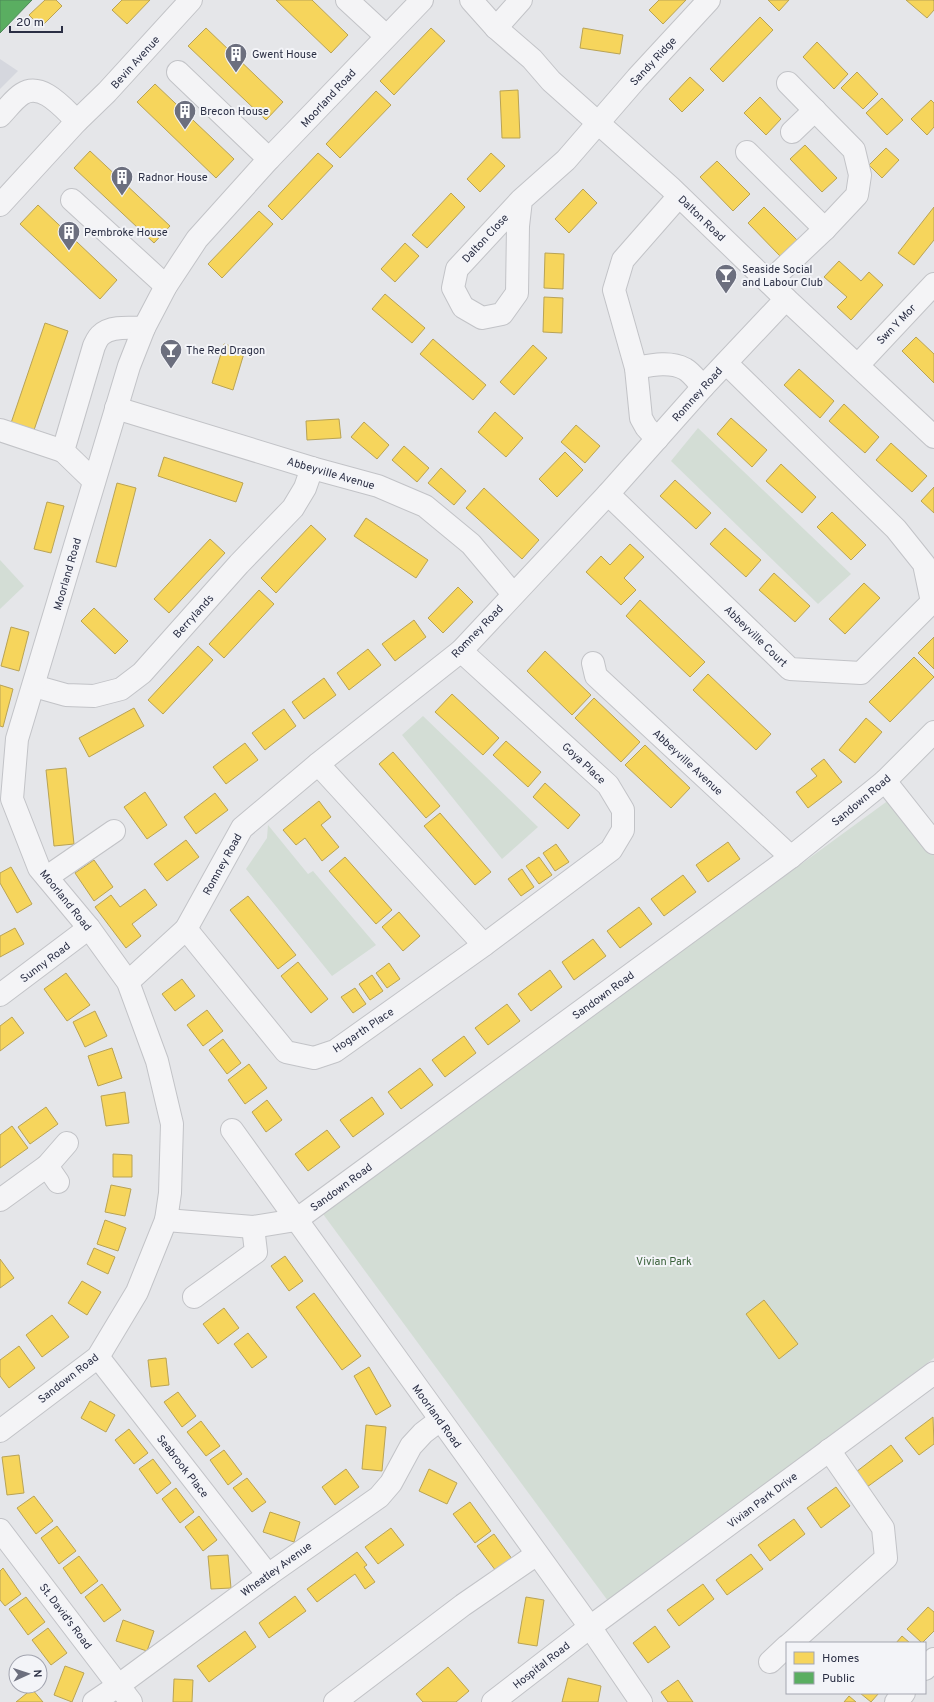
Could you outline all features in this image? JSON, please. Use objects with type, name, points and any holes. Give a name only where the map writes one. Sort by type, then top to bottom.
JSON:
[{"type":"street","name":"Bevin Avenue","points":[[0,205],[77,121],[107,92],[191,0]]},
{"type":"street","points":[[346,0],[386,36]]},
{"type":"street","name":"Moorland Road","points":[[166,1220],[170,1193],[172,1124],[157,1061],[128,982],[89,928],[39,868],[6,800],[17,739],[116,408],[144,328],[166,286],[197,239],[269,159],[422,0]]},
{"type":"street","name":"Dalton Road","points":[[471,0],[496,28],[532,59],[551,81],[679,196],[786,300],[858,365],[934,437]]},
{"type":"street","points":[[496,28],[521,0]]},
{"type":"street","name":"Sandy Ridge","points":[[598,123],[710,0]]},
{"type":"street","points":[[178,72],[269,159]]},
{"type":"street","points":[[769,282],[825,229],[857,195],[860,174],[854,150],[788,83]]},
{"type":"street","points":[[0,116],[23,93],[35,91],[48,94],[77,121]]},
{"type":"street","points":[[792,132],[815,110]]},
{"type":"street","name":"Dalton Close","points":[[521,200],[518,226],[517,293],[502,314],[482,318],[463,307],[453,288],[456,269],[521,200],[566,160],[598,123]]},
{"type":"street","points":[[747,152],[825,229]]},
{"type":"street","points":[[657,439],[646,427],[641,418],[636,368],[614,290],[623,260],[679,196]]},
{"type":"street","points":[[72,200],[166,286]]},
{"type":"street","name":"Swn Y Mor","points":[[858,365],[934,284]]},
{"type":"street","name":"Romney Road","points":[[128,982],[186,930],[242,828],[318,764],[461,651],[608,494],[703,387],[786,300]]},
{"type":"street","points":[[63,451],[94,346],[100,335],[110,330],[144,328]]},
{"type":"street","name":"Abbeyville Court","points":[[608,494],[790,669],[861,673],[932,602],[924,564],[896,529],[726,363]]},
{"type":"street","points":[[636,368],[653,364],[670,364],[686,370],[703,387]]},
{"type":"street","name":"Abbeyville Avenue","points":[[116,408],[312,468],[378,486],[425,506],[471,544],[513,594]]},
{"type":"street","points":[[0,430],[63,451],[94,481]]},
{"type":"street","name":"Berrylands","points":[[34,686],[66,694],[94,696],[121,689],[142,673],[239,564],[293,508],[305,488],[312,468]]},
{"type":"street","name":"Goya Place","points":[[461,651],[608,784],[623,810],[622,830],[611,850],[484,945]]},
{"type":"street","name":"Abbeyville Avenue","points":[[593,663],[596,676],[791,857]]},
{"type":"street","name":"Sandown Road","points":[[0,1431],[98,1357],[137,1292],[166,1220],[253,1227],[296,1220],[791,857],[885,781],[934,732]]},
{"type":"street","points":[[318,764],[484,945]]},
{"type":"street","points":[[885,781],[934,843]]},
{"type":"street","points":[[47,878],[114,831]]},
{"type":"street","name":"Sunny Road","points":[[0,995],[89,928]]},
{"type":"street","name":"Hogarth Place","points":[[186,930],[286,1052],[314,1058],[335,1051],[484,945]]},
{"type":"street","name":"Moorland Road","points":[[232,1130],[590,1628],[641,1702]]},
{"type":"street","points":[[0,1200],[52,1174],[67,1143]]},
{"type":"street","points":[[194,1297],[256,1252],[253,1227]]},
{"type":"street","name":"Seabrook Place","points":[[98,1357],[268,1575]]},
{"type":"street","name":"Vivian Park Drive","points":[[590,1628],[934,1373]]},
{"type":"street","name":"Wheatley Avenue","points":[[94,1702],[125,1694],[268,1575],[379,1497],[391,1483],[411,1446],[423,1433],[440,1420]]},
{"type":"street","points":[[792,1642],[886,1558],[883,1528],[829,1450]]},
{"type":"street","name":"St. David's Road","points":[[0,1530],[125,1694]]},
{"type":"street","points":[[335,1702],[469,1601],[537,1554]]},
{"type":"street","name":"Hospital Road","points":[[493,1702],[590,1628]]},
{"type":"street","points":[[770,1662],[786,1647]]},
{"type":"street","points":[[926,1668],[934,1659]]},
{"type":"street","points":[[896,1702],[903,1694]]},
{"type":"shaded area","points":[[0,59],[18,71],[0,89]]},
{"type":"green space","points":[[698,428],[851,574],[818,604],[671,461]]},
{"type":"green space","points":[[0,560],[24,586],[0,609]]},
{"type":"green space","points":[[423,716],[538,827],[502,859],[402,735]]},
{"type":"green space","name":"Vivian Park","points":[[893,797],[934,854],[934,1358],[608,1601],[323,1214]]},
{"type":"green space","points":[[268,825],[308,874],[313,871],[376,945],[332,976],[246,869],[267,838]]},
{"type":"building: Homes","points":[[45,0],[56,0],[62,6],[41,27],[29,15]]},
{"type":"building: Homes","points":[[122,0],[150,0],[127,24],[112,10]]},
{"type":"building: Homes","points":[[276,0],[312,0],[348,35],[331,53]]},
{"type":"building: Homes","points":[[659,0],[686,0],[663,24],[649,10]]},
{"type":"building: Homes","points":[[768,0],[789,0],[779,11]]},
{"type":"building: Homes","points":[[906,0],[933,0],[934,10],[927,18]]},
{"type":"building: Homes","points":[[760,17],[773,30],[723,82],[710,69]]},
{"type":"building: Homes","name":"Gwent House","points":[[206,28],[283,102],[266,120],[188,46]]},
{"type":"building: Homes","points":[[431,28],[445,41],[394,95],[380,81]]},
{"type":"building: Homes","points":[[583,28],[623,35],[620,54],[580,48]]},
{"type":"building: Homes","points":[[817,42],[848,74],[834,89],[803,57]]},
{"type":"building: Homes","points":[[857,72],[878,94],[863,109],[841,88]]},
{"type":"building: Homes","points":[[690,77],[704,90],[682,112],[669,99]]},
{"type":"building: Homes","name":"Brecon House","points":[[155,84],[234,159],[216,178],[137,102]]},
{"type":"building: Homes","points":[[518,90],[520,138],[502,138],[500,91]]},
{"type":"building: Homes","points":[[376,91],[391,105],[340,158],[326,144]]},
{"type":"building: Homes","points":[[760,97],[781,119],[766,135],[744,113]]},
{"type":"building: Homes","points":[[882,98],[903,120],[887,135],[866,113]]},
{"type":"building: Homes","points":[[931,100],[934,103],[934,127],[927,135],[911,119]]},
{"type":"building: Homes","points":[[805,145],[837,178],[822,192],[790,159]]},
{"type":"building: Homes","points":[[886,148],[899,160],[882,178],[869,165]]},
{"type":"building: Homes","name":"Radnor House","points":[[90,151],[170,226],[154,243],[74,168]]},
{"type":"building: Homes","points":[[318,153],[333,166],[282,220],[268,206]]},
{"type":"building: Homes","points":[[491,153],[505,166],[480,192],[467,179]]},
{"type":"building: Homes","points":[[717,161],[750,194],[733,211],[700,177]]},
{"type":"building: Homes","points":[[583,189],[597,203],[569,233],[555,219]]},
{"type":"building: Homes","points":[[451,193],[465,207],[427,248],[412,235]]},
{"type":"building: Homes","name":"Pembroke House","points":[[38,205],[117,280],[100,299],[20,224]]},
{"type":"building: Homes","points":[[764,207],[797,240],[780,256],[748,223]]},
{"type":"building: Homes","points":[[934,207],[934,240],[914,265],[898,253]]},
{"type":"building: Homes","points":[[259,211],[273,224],[222,278],[208,264]]},
{"type":"building: Homes","points":[[405,243],[419,256],[395,282],[381,269]]},
{"type":"building: Homes","points":[[545,253],[564,254],[563,289],[544,288]]},
{"type":"building: Homes","points":[[839,261],[861,281],[869,272],[883,285],[851,320],[837,307],[847,297],[824,277]]},
{"type":"building: Homes","points":[[385,294],[425,328],[412,343],[372,309]]},
{"type":"building: Homes","points":[[544,297],[563,298],[562,333],[543,332]]},
{"type":"building: Homes","points":[[45,323],[68,331],[33,433],[10,426]]},
{"type":"building: Homes","points":[[916,337],[934,354],[934,383],[902,351]]},
{"type":"building: Homes","points":[[433,339],[486,385],[473,400],[420,354]]},
{"type":"building: Homes","points":[[224,344],[245,350],[233,390],[212,383]]},
{"type":"building: Homes","points":[[533,345],[547,358],[514,395],[500,382]]},
{"type":"building: Homes","points":[[799,369],[834,401],[820,418],[784,385]]},
{"type":"building: Homes","points":[[844,404],[879,437],[865,453],[829,421]]},
{"type":"building: Homes","points":[[495,412],[523,438],[506,457],[478,432]]},
{"type":"building: Homes","points":[[731,418],[767,450],[752,467],[717,434]]},
{"type":"building: Homes","points":[[339,419],[341,438],[307,440],[306,421]]},
{"type":"building: Homes","points":[[364,422],[389,445],[377,459],[351,437]]},
{"type":"building: Homes","points":[[576,425],[600,446],[585,463],[561,442]]},
{"type":"building: Homes","points":[[891,443],[927,476],[912,492],[876,460]]},
{"type":"building: Homes","points":[[404,446],[429,468],[417,482],[392,460]]},
{"type":"building: Homes","points":[[565,452],[583,470],[557,497],[539,479]]},
{"type":"building: Homes","points":[[164,457],[243,483],[236,502],[158,476]]},
{"type":"building: Homes","points":[[781,464],[816,497],[802,513],[766,481]]},
{"type":"building: Homes","points":[[441,468],[466,491],[454,505],[428,483]]},
{"type":"building: Homes","points":[[675,480],[711,513],[696,529],[660,496]]},
{"type":"building: Homes","points":[[117,483],[136,488],[116,567],[96,562]]},
{"type":"building: Homes","points":[[934,487],[934,513],[921,501]]},
{"type":"building: Homes","points":[[484,488],[539,540],[522,559],[466,508]]},
{"type":"building: Homes","points":[[47,502],[64,506],[51,553],[34,549]]},
{"type":"building: Homes","points":[[832,512],[866,545],[851,560],[817,527]]},
{"type":"building: Homes","points":[[366,518],[428,560],[416,578],[354,536]]},
{"type":"building: Homes","points":[[311,525],[326,539],[276,593],[261,578]]},
{"type":"building: Homes","points":[[725,528],[761,560],[746,577],[710,544]]},
{"type":"building: Homes","points":[[210,539],[225,553],[169,613],[154,599]]},
{"type":"building: Homes","points":[[630,544],[644,557],[624,578],[636,590],[621,605],[586,572],[601,556],[610,565]]},
{"type":"building: Homes","points":[[774,573],[810,606],[795,622],[759,590]]},
{"type":"building: Homes","points":[[864,583],[880,598],[845,634],[829,619]]},
{"type":"building: Homes","points":[[458,587],[473,602],[443,633],[428,618]]},
{"type":"building: Homes","points":[[259,590],[274,604],[224,658],[209,644]]},
{"type":"building: Homes","points":[[640,600],[705,662],[690,677],[626,616]]},
{"type":"building: Homes","points":[[94,608],[128,641],[115,654],[81,621]]},
{"type":"building: Homes","points":[[414,620],[426,637],[395,661],[382,644]]},
{"type":"building: Homes","points":[[11,627],[29,632],[19,671],[1,666]]},
{"type":"building: Homes","points":[[934,637],[934,669],[918,653]]},
{"type":"building: Homes","points":[[198,646],[213,660],[163,714],[148,700]]},
{"type":"building: Homes","points":[[368,649],[381,665],[349,690],[337,673]]},
{"type":"building: Homes","points":[[545,651],[591,695],[572,715],[527,671]]},
{"type":"building: Homes","points":[[914,657],[934,677],[890,722],[869,702]]},
{"type":"building: Homes","points":[[708,674],[771,734],[756,750],[693,690]]},
{"type":"building: Homes","points":[[324,678],[336,695],[304,719],[292,702]]},
{"type":"building: Homes","points":[[0,685],[13,689],[3,727],[0,726]]},
{"type":"building: Homes","points":[[452,694],[499,738],[483,755],[435,712]]},
{"type":"building: Homes","points":[[594,698],[640,742],[621,762],[575,718]]},
{"type":"building: Homes","points":[[134,708],[144,726],[89,757],[79,738]]},
{"type":"building: Homes","points":[[284,709],[296,726],[265,750],[252,733]]},
{"type":"building: Homes","points":[[866,718],[882,732],[855,763],[839,750]]},
{"type":"building: Homes","points":[[506,741],[541,772],[528,787],[493,755]]},
{"type":"building: Homes","points":[[245,743],[258,760],[226,784],[213,767]]},
{"type":"building: Homes","points":[[645,745],[690,788],[671,808],[625,765]]},
{"type":"building: Homes","points":[[393,752],[440,806],[426,818],[379,764]]},
{"type":"building: Homes","points":[[824,759],[842,782],[808,808],[796,792],[817,776],[811,769]]},
{"type":"building: Homes","points":[[66,768],[74,844],[54,846],[46,770]]},
{"type":"building: Homes","points":[[545,783],[580,815],[568,829],[533,797]]},
{"type":"building: Homes","points":[[145,792],[167,825],[147,839],[124,807]]},
{"type":"building: Homes","points":[[215,793],[228,810],[196,834],[184,817]]},
{"type":"building: Homes","points":[[319,801],[331,817],[321,825],[339,847],[322,861],[305,838],[296,845],[283,830]]},
{"type":"building: Homes","points":[[440,813],[491,872],[475,885],[424,826]]},
{"type":"building: Homes","points":[[186,840],[199,857],[167,881],[154,864]]},
{"type":"building: Homes","points":[[728,842],[740,859],[708,882],[696,865]]},
{"type":"building: Homes","points":[[556,844],[569,862],[555,871],[543,853]]},
{"type":"building: Homes","points":[[345,857],[392,910],[376,924],[329,871]]},
{"type":"building: Homes","points":[[539,857],[552,875],[539,884],[526,866]]},
{"type":"building: Homes","points":[[94,860],[113,887],[94,901],[75,873]]},
{"type":"building: Homes","points":[[11,867],[32,904],[17,913],[0,883],[0,873]]},
{"type":"building: Homes","points":[[522,869],[534,887],[521,896],[508,879]]},
{"type":"building: Homes","points":[[683,875],[696,892],[664,916],[651,899]]},
{"type":"building: Homes","points":[[145,889],[157,905],[132,924],[141,936],[126,948],[95,907],[111,895],[120,907]]},
{"type":"building: Homes","points":[[248,896],[296,955],[278,969],[230,910]]},
{"type":"building: Homes","points":[[639,907],[652,924],[620,948],[607,931]]},
{"type":"building: Homes","points":[[399,912],[420,936],[403,951],[382,927]]},
{"type":"building: Homes","points":[[15,928],[24,944],[0,957],[0,936]]},
{"type":"building: Homes","points":[[593,939],[606,956],[574,980],[562,962]]},
{"type":"building: Homes","points":[[298,962],[328,999],[311,1013],[281,976]]},
{"type":"building: Homes","points":[[389,963],[400,979],[387,988],[376,973]]},
{"type":"building: Homes","points":[[550,970],[562,987],[531,1011],[518,994]]},
{"type":"building: Homes","points":[[66,973],[90,1005],[67,1021],[44,989]]},
{"type":"building: Homes","points":[[372,975],[383,991],[370,1000],[359,984]]},
{"type":"building: Homes","points":[[182,979],[195,996],[175,1011],[162,994]]},
{"type":"building: Homes","points":[[355,988],[366,1004],[353,1013],[341,997]]},
{"type":"building: Homes","points":[[507,1004],[520,1021],[488,1045],[475,1028]]},
{"type":"building: Homes","points":[[207,1010],[223,1031],[203,1046],[187,1025]]},
{"type":"building: Homes","points":[[95,1011],[107,1036],[85,1047],[73,1022]]},
{"type":"building: Homes","points":[[12,1017],[24,1033],[0,1051],[0,1026]]},
{"type":"building: Homes","points":[[464,1036],[476,1053],[445,1077],[432,1060]]},
{"type":"building: Homes","points":[[223,1039],[241,1063],[227,1074],[209,1050]]},
{"type":"building: Homes","points":[[112,1048],[122,1078],[98,1086],[88,1056]]},
{"type":"building: Homes","points":[[249,1064],[267,1088],[245,1104],[228,1080]]},
{"type":"building: Homes","points":[[420,1068],[433,1085],[401,1109],[388,1092]]},
{"type":"building: Homes","points":[[125,1092],[129,1123],[106,1126],[101,1096]]},
{"type":"building: Homes","points":[[372,1097],[384,1114],[353,1137],[340,1120]]},
{"type":"building: Homes","points":[[267,1100],[282,1120],[266,1132],[252,1112]]},
{"type":"building: Homes","points":[[46,1107],[58,1124],[30,1144],[18,1127]]},
{"type":"building: Homes","points":[[12,1126],[28,1148],[0,1168],[0,1135]]},
{"type":"building: Homes","points":[[327,1130],[340,1147],[308,1171],[295,1154]]},
{"type":"building: Homes","points":[[113,1154],[132,1155],[132,1177],[113,1177]]},
{"type":"building: Homes","points":[[111,1185],[131,1189],[125,1216],[105,1212]]},
{"type":"building: Homes","points":[[105,1220],[126,1228],[118,1251],[97,1244]]},
{"type":"building: Homes","points":[[94,1248],[115,1257],[108,1274],[87,1264]]},
{"type":"building: Homes","points":[[285,1256],[303,1281],[289,1291],[271,1266]]},
{"type":"building: Homes","points":[[0,1259],[14,1278],[0,1288]]},
{"type":"building: Homes","points":[[82,1281],[101,1292],[87,1315],[68,1303]]},
{"type":"building: Homes","points":[[314,1293],[361,1356],[342,1370],[296,1307]]},
{"type":"building: Homes","points":[[764,1300],[798,1344],[779,1359],[746,1314]]},
{"type":"building: Homes","points":[[224,1308],[239,1328],[218,1344],[203,1324]]},
{"type":"building: Homes","points":[[52,1315],[69,1337],[42,1357],[26,1335]]},
{"type":"building: Homes","points":[[248,1333],[267,1357],[252,1368],[234,1344]]},
{"type":"building: Homes","points":[[19,1346],[35,1368],[9,1388],[0,1376],[0,1360]]},
{"type":"building: Homes","points":[[166,1358],[169,1385],[151,1387],[148,1360]]},
{"type":"building: Homes","points":[[369,1367],[391,1406],[376,1415],[354,1376]]},
{"type":"building: Homes","points":[[178,1392],[196,1416],[182,1427],[164,1402]]},
{"type":"building: Homes","points":[[90,1401],[115,1415],[106,1432],[81,1418]]},
{"type":"building: Homes","points":[[933,1417],[934,1444],[919,1455],[905,1438]]},
{"type":"building: Homes","points":[[201,1421],[220,1446],[206,1456],[187,1432]]},
{"type":"building: Homes","points":[[366,1425],[386,1427],[382,1471],[362,1469]]},
{"type":"building: Homes","points":[[129,1429],[148,1453],[134,1464],[115,1440]]},
{"type":"building: Homes","points":[[891,1445],[903,1461],[867,1487],[856,1472]]},
{"type":"building: Homes","points":[[224,1450],[242,1474],[228,1485],[210,1460]]},
{"type":"building: Homes","points":[[19,1455],[24,1493],[7,1495],[2,1457]]},
{"type":"building: Homes","points":[[153,1459],[171,1483],[157,1494],[139,1469]]},
{"type":"building: Homes","points":[[346,1469],[359,1487],[335,1505],[322,1487]]},
{"type":"building: Homes","points":[[429,1469],[457,1483],[447,1504],[419,1491]]},
{"type":"building: Homes","points":[[247,1478],[266,1502],[252,1512],[233,1488]]},
{"type":"building: Homes","points":[[836,1487],[850,1506],[821,1528],[807,1508]]},
{"type":"building: Homes","points":[[176,1488],[194,1512],[180,1523],[162,1499]]},
{"type":"building: Homes","points":[[34,1496],[53,1521],[36,1534],[17,1508]]},
{"type":"building: Homes","points":[[470,1502],[491,1531],[475,1543],[453,1514]]},
{"type":"building: Homes","points":[[270,1512],[300,1522],[294,1542],[263,1532]]},
{"type":"building: Homes","points":[[199,1516],[217,1540],[203,1551],[185,1527]]},
{"type":"building: Homes","points":[[794,1519],[805,1534],[770,1561],[758,1545]]},
{"type":"building: Homes","points":[[57,1526],[76,1551],[59,1564],[41,1538]]},
{"type":"building: Homes","points":[[391,1528],[404,1545],[378,1564],[365,1547]]},
{"type":"building: Homes","points":[[494,1534],[515,1563],[499,1575],[477,1546]]},
{"type":"building: Homes","points":[[357,1552],[367,1565],[364,1567],[375,1582],[365,1589],[355,1574],[317,1602],[307,1589]]},
{"type":"building: Homes","points":[[751,1554],[763,1569],[727,1595],[716,1580]]},
{"type":"building: Homes","points":[[228,1555],[231,1588],[211,1589],[208,1556]]},
{"type":"building: Homes","points":[[79,1556],[98,1581],[81,1594],[63,1568]]},
{"type":"building: Homes","points":[[3,1568],[21,1594],[5,1606],[0,1600],[0,1571]]},
{"type":"building: Homes","points":[[102,1584],[121,1610],[104,1622],[85,1597]]},
{"type":"building: Homes","points":[[703,1584],[714,1599],[679,1626],[667,1610]]},
{"type":"building: Homes","points":[[295,1596],[306,1611],[269,1638],[259,1623]]},
{"type":"building: Homes","points":[[26,1597],[45,1622],[28,1635],[9,1609]]},
{"type":"building: Homes","points":[[526,1597],[544,1600],[537,1646],[518,1643]]},
{"type":"building: Homes","points":[[928,1607],[934,1612],[934,1631],[923,1642],[921,1642],[907,1629]]},
{"type":"building: Homes","points":[[123,1620],[154,1631],[147,1651],[116,1641]]},
{"type":"building: Homes","points":[[655,1626],[670,1647],[648,1663],[633,1643]]},
{"type":"building: Homes","points":[[48,1628],[67,1653],[51,1665],[48,1661],[48,1654],[43,1654],[32,1640]]},
{"type":"building: Homes","points":[[245,1631],[256,1647],[209,1682],[197,1666]]},
{"type":"building: Homes","points":[[902,1636],[909,1642],[897,1642]]},
{"type":"building: Homes","points":[[65,1666],[84,1673],[72,1702],[54,1695]]},
{"type":"building: Homes","points":[[448,1667],[469,1691],[456,1702],[423,1702],[416,1694]]},
{"type":"building: Homes","points":[[568,1678],[601,1686],[598,1702],[562,1702]]},
{"type":"building: Homes","points":[[174,1679],[193,1680],[192,1702],[173,1702]]},
{"type":"building: Homes","points":[[678,1680],[693,1702],[668,1702],[661,1692]]},
{"type":"building: Homes","points":[[26,1694],[36,1694],[43,1702],[16,1702]]},
{"type":"building: Homes","points":[[861,1694],[878,1694],[871,1702]]},
{"type":"building: Homes","points":[[849,1696],[856,1702],[844,1702]]},
{"type":"building: Public","points":[[0,0],[32,0],[0,33]]},
{"type":"place","name":"Gwent House","points":[[236,74]]},
{"type":"place","name":"Brecon House","points":[[185,130]]},
{"type":"place","name":"Radnor House","points":[[122,196]]},
{"type":"place","name":"Pembroke House","points":[[69,252]]},
{"type":"place","name":"Seaside Social and Labour Club","points":[[726,294]]},
{"type":"place","name":"The Red Dragon","points":[[171,370]]}]
